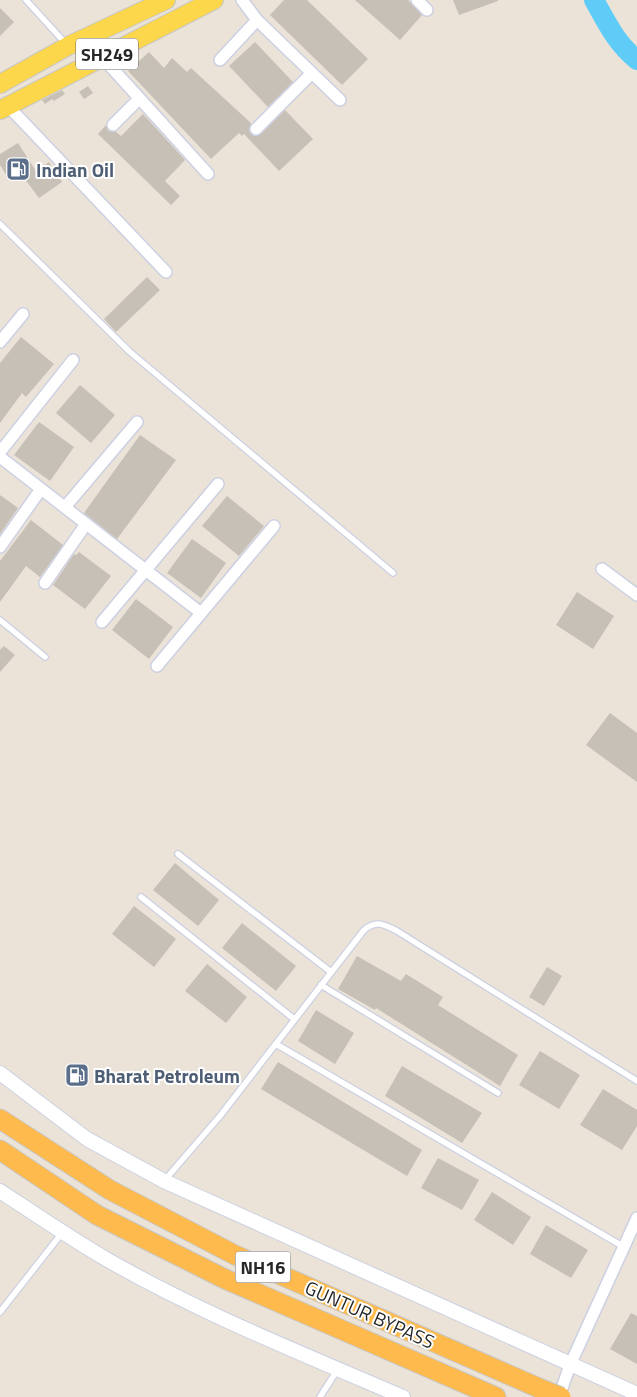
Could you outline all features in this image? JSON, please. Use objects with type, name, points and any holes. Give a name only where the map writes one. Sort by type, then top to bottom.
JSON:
[{"type":"highway","name":"GUNTUR BYPASS","points":[[0,1120],[110,1190],[235,1254],[560,1397]]},
{"type":"highway","name":"GUNTUR BYPASS","points":[[0,1150],[97,1215],[225,1279],[496,1397]]},
{"type":"main road","points":[[2,80],[68,46],[166,0]]},
{"type":"main road","name":"SH249","points":[[4,108],[214,0]]},
{"type":"street","points":[[242,0],[257,20],[340,100]]},
{"type":"street","points":[[417,0],[428,10]]},
{"type":"street","points":[[220,60],[257,20]]},
{"type":"street","points":[[102,56],[208,174]]},
{"type":"street","points":[[256,129],[312,73]]},
{"type":"street","points":[[113,125],[139,99]]},
{"type":"street","points":[[4,108],[166,272]]},
{"type":"street","points":[[0,342],[23,314]]},
{"type":"street","points":[[0,452],[73,360]]},
{"type":"street","points":[[65,507],[138,422]]},
{"type":"street","points":[[0,457],[201,613]]},
{"type":"street","points":[[102,622],[218,484]]},
{"type":"street","points":[[0,547],[41,489]]},
{"type":"street","points":[[45,583],[86,524]]},
{"type":"street","points":[[157,666],[274,526]]},
{"type":"street","points":[[602,569],[637,595]]},
{"type":"street","points":[[0,1073],[88,1139],[164,1181],[637,1394]]},
{"type":"street","points":[[0,1191],[106,1259],[196,1305],[403,1397]]},
{"type":"street","points":[[560,1397],[570,1365],[637,1218]]},
{"type":"lane","points":[[26,0],[68,46]]},
{"type":"lane","points":[[0,224],[130,352],[393,573]]},
{"type":"lane","points":[[0,620],[45,657]]},
{"type":"lane","points":[[178,854],[330,972]]},
{"type":"lane","points":[[141,897],[294,1019]]},
{"type":"lane","points":[[164,1181],[220,1116],[330,972],[370,924],[386,925],[637,1080]]},
{"type":"lane","points":[[321,985],[498,1093]]},
{"type":"lane","points":[[276,1044],[624,1248]]},
{"type":"lane","points":[[0,1312],[63,1232]]},
{"type":"lane","points":[[320,1397],[338,1369]]},
{"type":"building","points":[[284,0],[307,0],[368,59],[342,85],[270,15]]},
{"type":"building","points":[[355,0],[408,0],[422,15],[400,40]]},
{"type":"building","points":[[453,0],[498,0],[498,1],[459,15]]},
{"type":"building","points":[[0,8],[14,22],[0,36]]},
{"type":"building","points":[[255,42],[293,82],[268,107],[229,66]]},
{"type":"building","points":[[149,52],[164,68],[172,58],[187,72],[191,68],[251,123],[249,130],[254,136],[261,134],[285,110],[313,139],[279,171],[244,134],[242,136],[239,133],[211,159],[128,71]]},
{"type":"building","points":[[88,86],[93,93],[84,99],[79,92]]},
{"type":"building","points":[[62,90],[65,94],[54,101],[52,99],[45,104],[42,100]]},
{"type":"building","points":[[143,114],[185,160],[165,181],[180,196],[171,205],[98,134],[106,125],[108,131],[116,132],[121,136]]},
{"type":"building","points":[[18,143],[36,171],[49,162],[62,182],[39,198],[21,174],[10,181],[0,165],[0,154]]},
{"type":"building","points":[[147,277],[160,290],[116,332],[104,319]]},
{"type":"building","points":[[21,337],[54,364],[26,397],[22,393],[0,423],[0,363]]},
{"type":"building","points":[[80,385],[115,415],[91,443],[56,413]]},
{"type":"building","points":[[39,422],[74,447],[50,481],[14,455]]},
{"type":"building","points":[[140,435],[176,460],[117,539],[84,513]]},
{"type":"building","points":[[0,495],[18,508],[0,534]]},
{"type":"building","points":[[227,496],[264,526],[239,556],[202,526]]},
{"type":"building","points":[[31,520],[63,545],[40,577],[26,566],[0,602],[0,561]]},
{"type":"building","points":[[192,539],[226,563],[201,598],[167,573]]},
{"type":"building","points":[[79,552],[111,576],[85,609],[53,585],[74,554],[76,555]]},
{"type":"building","points":[[577,592],[614,616],[593,649],[556,625]]},
{"type":"building","points":[[136,599],[173,627],[149,659],[112,630]]},
{"type":"building","points":[[4,646],[15,655],[0,672],[0,650]]},
{"type":"building","points":[[610,713],[637,733],[637,782],[586,745]]},
{"type":"building","points":[[175,863],[219,900],[198,926],[153,890]]},
{"type":"building","points":[[134,906],[176,939],[154,967],[112,934]]},
{"type":"building","points":[[242,923],[296,966],[276,991],[222,948]]},
{"type":"building","points":[[357,956],[401,981],[406,974],[443,997],[438,1005],[518,1055],[500,1086],[376,1008],[375,1010],[338,989]]},
{"type":"building","points":[[207,964],[247,997],[226,1023],[185,991]]},
{"type":"building","points":[[547,967],[562,976],[544,1006],[529,997]]},
{"type":"building","points":[[316,1010],[354,1033],[335,1064],[298,1041]]},
{"type":"building","points":[[540,1051],[580,1075],[559,1109],[519,1085]]},
{"type":"building","points":[[278,1062],[422,1150],[407,1176],[261,1089]]},
{"type":"building","points":[[402,1066],[482,1113],[462,1143],[385,1096]]},
{"type":"building","points":[[603,1089],[637,1110],[637,1126],[622,1150],[580,1125]]},
{"type":"building","points":[[438,1158],[479,1180],[462,1210],[421,1188]]},
{"type":"building","points":[[492,1192],[531,1217],[513,1245],[474,1220]]},
{"type":"building","points":[[546,1225],[588,1250],[571,1278],[530,1254]]},
{"type":"building","points":[[631,1313],[637,1316],[637,1364],[610,1349]]},
{"type":"waterway","points":[[594,0],[623,47],[637,60]]},
{"type":"place","name":"Indian Oil","points":[[18,169]]},
{"type":"place","name":"Bharat Petroleum","points":[[77,1075]]}]
